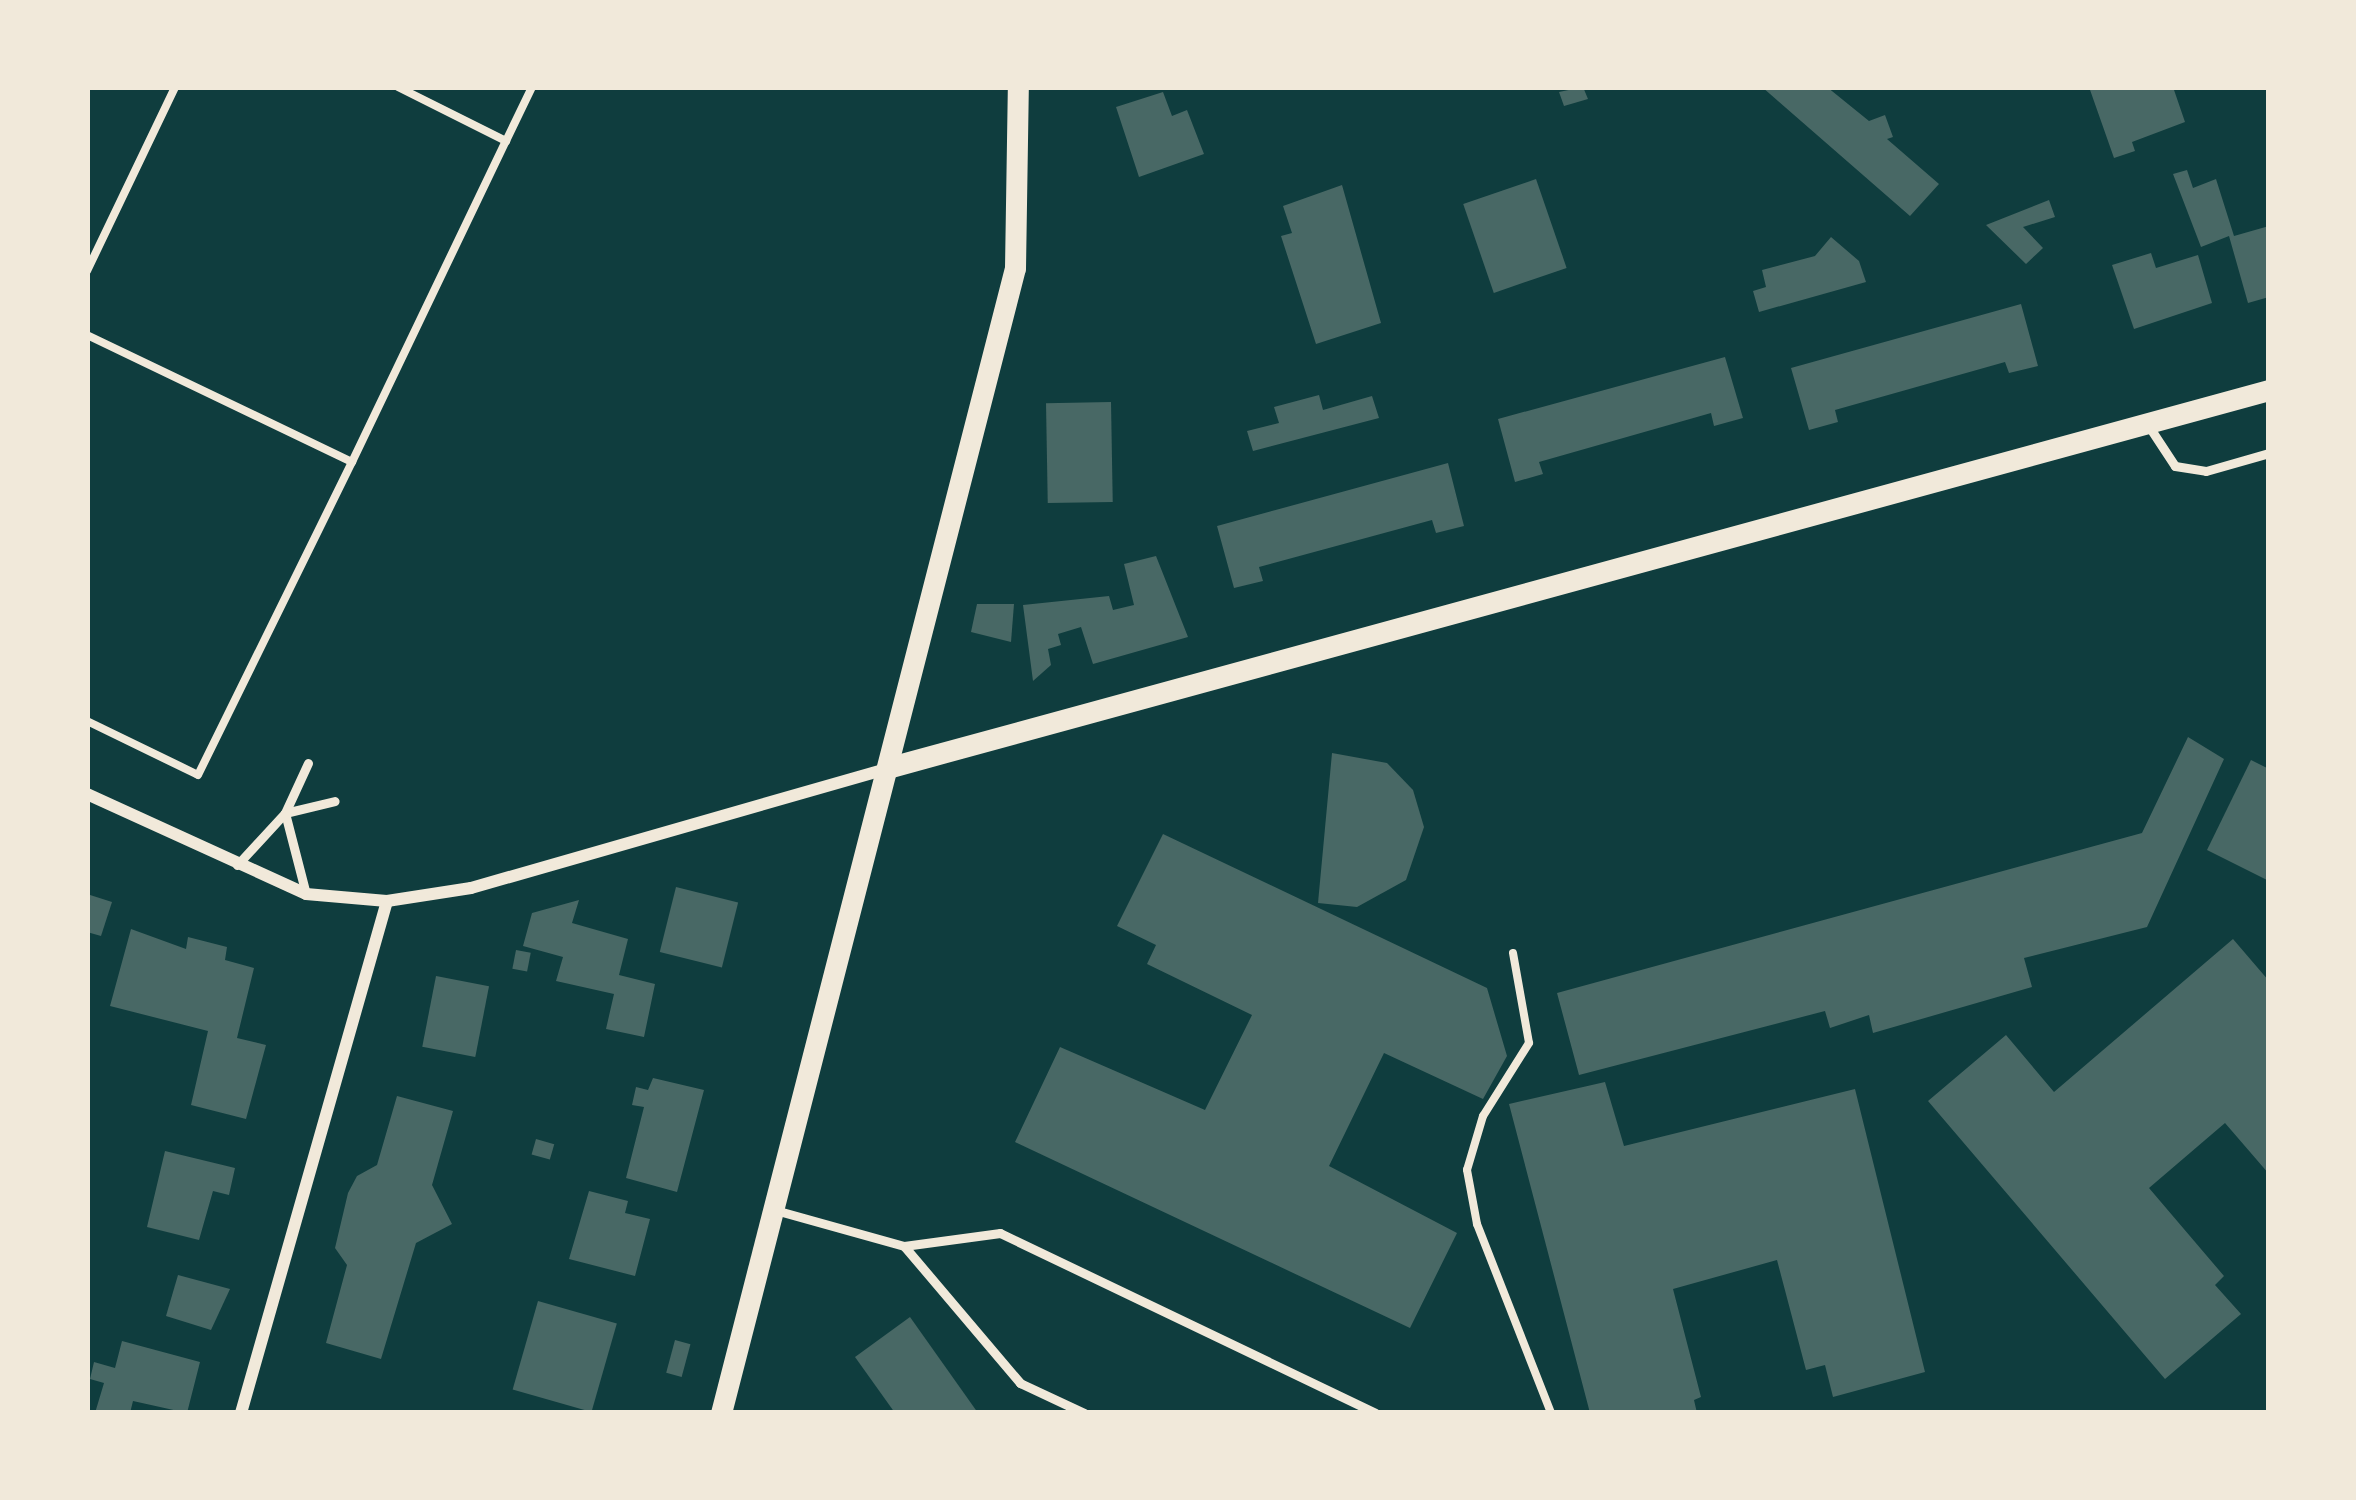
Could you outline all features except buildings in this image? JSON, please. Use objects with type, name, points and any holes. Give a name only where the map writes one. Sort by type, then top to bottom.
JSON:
[{"type":"street","points":[[721,1413],[1015,268],[1018,87]]},
{"type":"street","points":[[87,794],[306,893],[387,901],[471,888],[887,768],[2269,390]]},
{"type":"street","points":[[242,1413],[387,901]]},
{"type":"lane","points":[[2148,425],[2175,466],[2206,471],[2269,453]]},
{"type":"lane","points":[[237,865],[285,813],[308,764]]},
{"type":"lane","points":[[285,813],[335,801]]},
{"type":"lane","points":[[285,813],[306,893]]},
{"type":"lane","points":[[775,1210],[904,1246],[1000,1233],[1375,1413]]},
{"type":"lane","points":[[904,1246],[1020,1383],[1084,1413]]},
{"type":"path","points":[[87,271],[175,87]]},
{"type":"path","points":[[398,87],[506,141]]},
{"type":"path","points":[[87,721],[198,775],[532,87]]},
{"type":"path","points":[[87,335],[352,462]]},
{"type":"path","points":[[1513,953],[1529,1043],[1483,1117],[1467,1170],[1477,1224],[1551,1413]]}]
